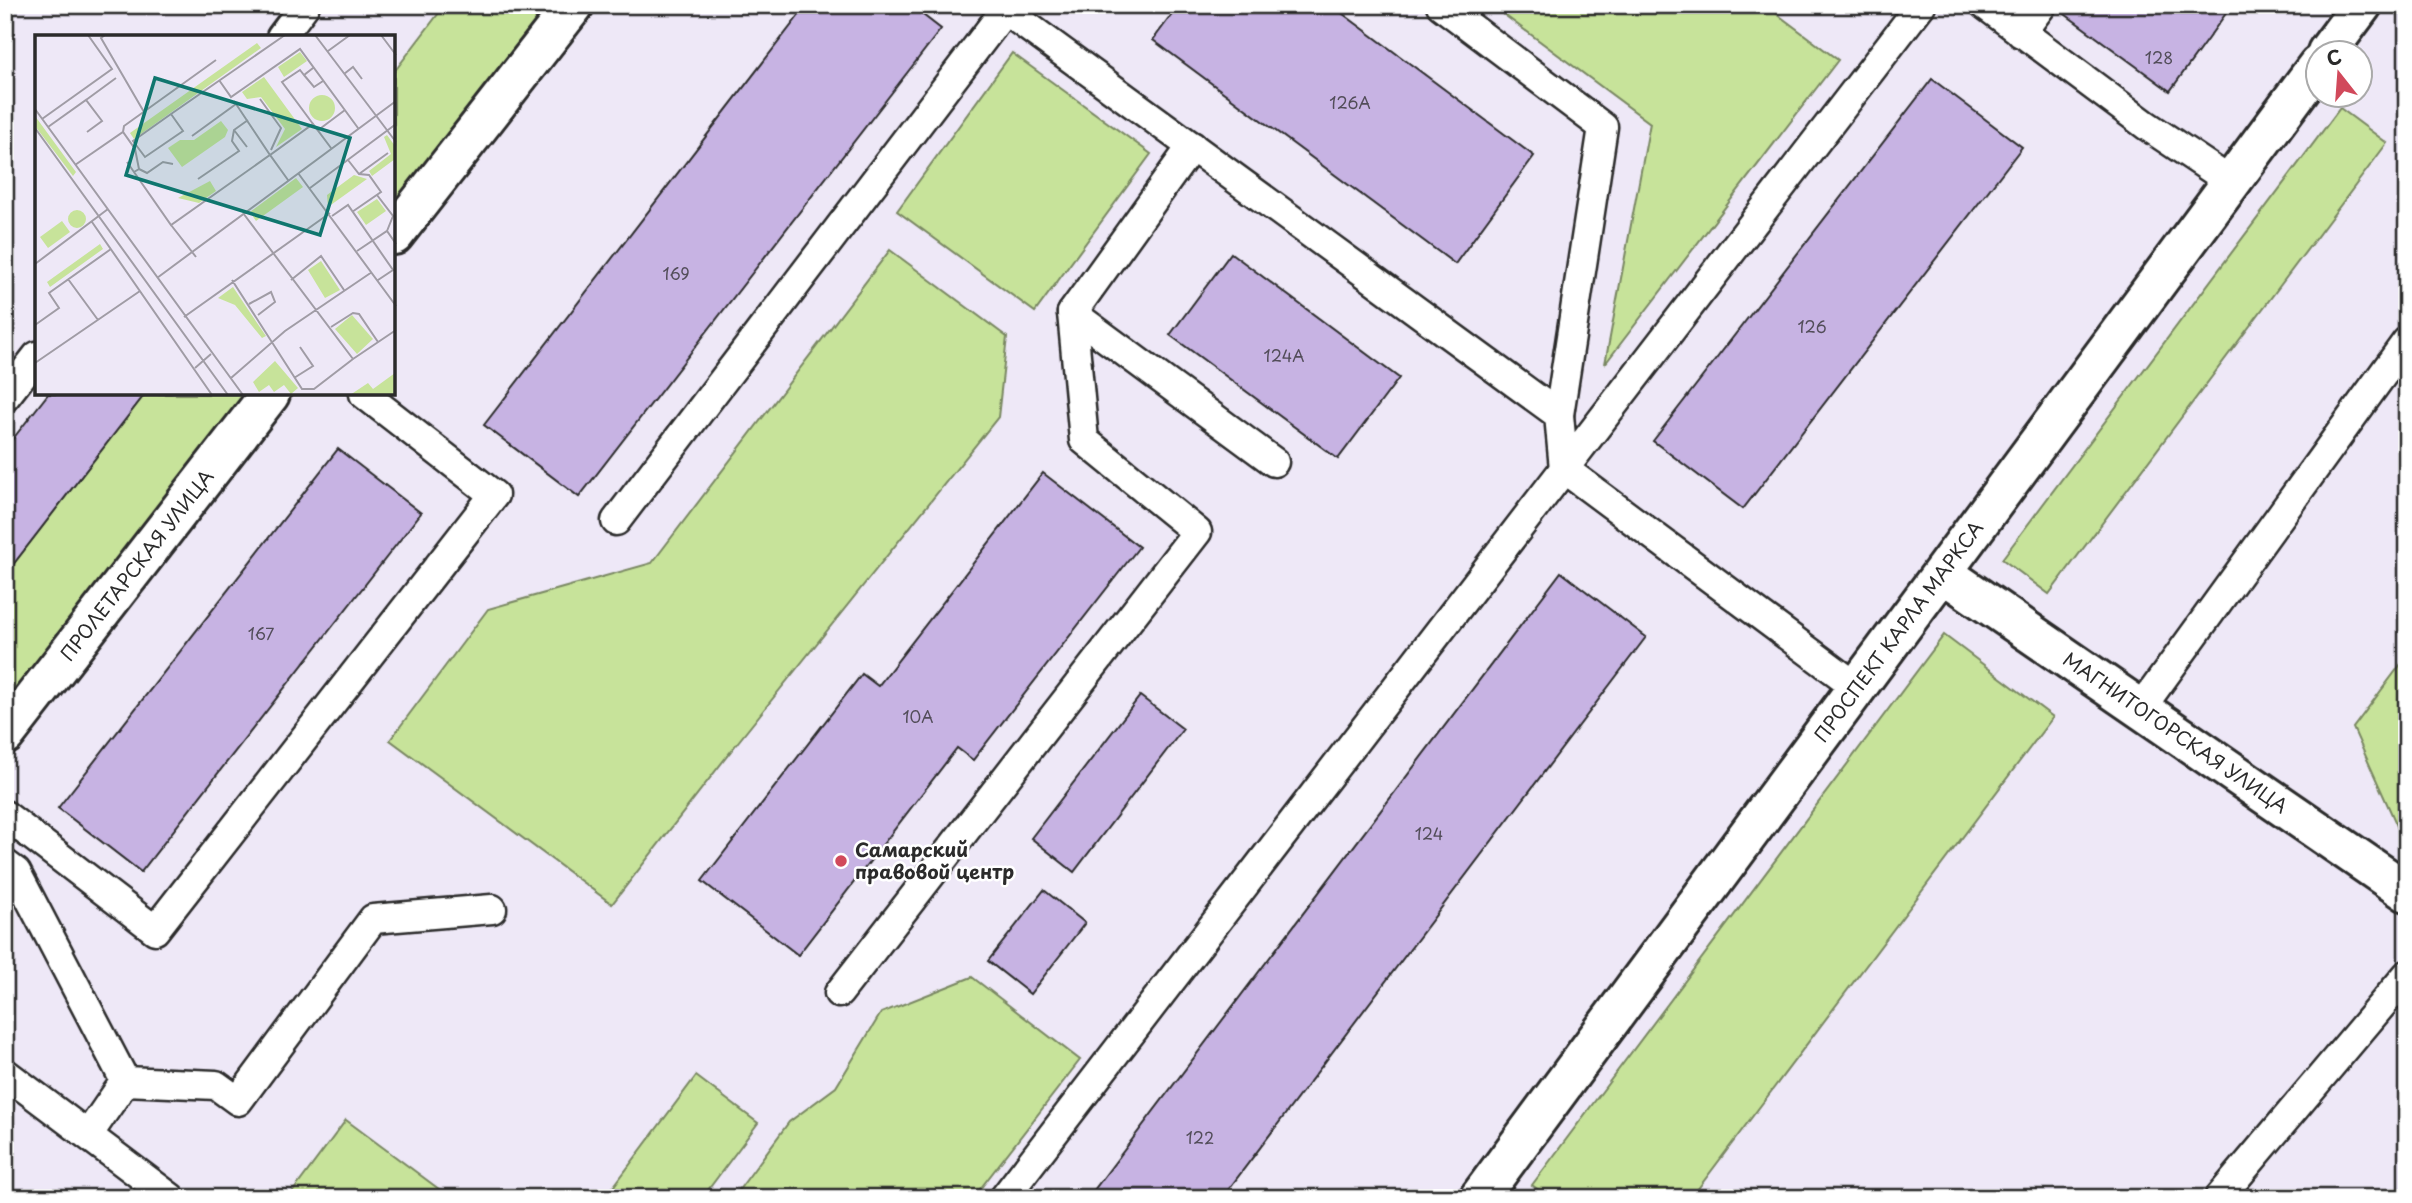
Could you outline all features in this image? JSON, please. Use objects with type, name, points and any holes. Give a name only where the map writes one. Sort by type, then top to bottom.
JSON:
[{"type":"street","points":[[396,232],[574,5]]},
{"type":"street","points":[[2337,38],[2362,5]]},
{"type":"street","name":"ПРОСПЕКТ КАРЛА МАРКСА","points":[[1479,1198],[2304,84]]},
{"type":"street","name":"ПРОЛЕТАРСКАЯ УЛИЦА","points":[[5,735],[268,396]]},
{"type":"street","name":"МАГНИТОГОРСКАЯ УЛИЦА","points":[[1944,573],[2374,866],[2407,892]]},
{"type":"lane","points":[[282,35],[305,5]]},
{"type":"lane","points":[[1441,5],[1603,127],[1559,415],[1564,469],[1858,688]]},
{"type":"lane","points":[[1004,1198],[1921,5]]},
{"type":"lane","points":[[1985,5],[2146,125],[2231,182]]},
{"type":"lane","points":[[2021,33],[2042,5]]},
{"type":"lane","points":[[616,521],[1002,8],[1559,415]]},
{"type":"lane","points":[[839,993],[1197,532],[1084,440],[1072,313],[1192,146]]},
{"type":"lane","points":[[1072,313],[1274,462]]},
{"type":"lane","points":[[2141,708],[2407,341]]},
{"type":"lane","points":[[5,397],[35,359]]},
{"type":"lane","points":[[5,815],[155,930],[494,495],[366,396]]},
{"type":"lane","points":[[5,864],[16,872],[125,1081]]},
{"type":"lane","points":[[125,1081],[216,1085],[238,1101],[373,919],[492,909]]},
{"type":"lane","points":[[2219,1198],[2407,975]]},
{"type":"lane","points":[[5,1073],[171,1198]]},
{"type":"lane","points":[[88,1135],[125,1081]]},
{"type":"green space","points":[[445,5],[549,5],[396,203],[396,69]]},
{"type":"green space","points":[[1491,5],[1765,5],[1838,60],[1605,364],[1650,123]]},
{"type":"green space","points":[[1012,53],[1151,154],[1035,312],[897,211]]},
{"type":"green space","points":[[2340,108],[2387,143],[2049,594],[2002,559]]},
{"type":"green space","points":[[890,250],[1007,337],[998,417],[612,904],[390,740],[488,609],[652,563]]},
{"type":"green space","points":[[143,396],[247,396],[5,709],[5,575]]},
{"type":"green space","points":[[1944,635],[2053,717],[1691,1198],[1549,1198],[1532,1185]]},
{"type":"green space","points":[[2407,656],[2407,848],[2353,728]]},
{"type":"green space","points":[[972,977],[1080,1060],[973,1198],[733,1198],[789,1122],[836,1087],[881,1013]]},
{"type":"green space","points":[[696,1076],[758,1123],[702,1198],[605,1198]]},
{"type":"green space","points":[[346,1120],[451,1198],[288,1198]]},
{"type":"building","points":[[807,5],[910,5],[941,29],[579,497],[484,425]]},
{"type":"building","points":[[1179,5],[1331,5],[1534,156],[1455,264],[1153,40]]},
{"type":"building","points":[[2058,5],[2232,5],[2170,91],[2058,9]]},
{"type":"building","points":[[1932,79],[2022,147],[1743,509],[1653,441]]},
{"type":"building","points":[[1231,253],[1399,378],[1338,459],[1170,335]]},
{"type":"building","points":[[46,396],[143,396],[5,575],[5,449]]},
{"type":"building","points":[[338,449],[421,513],[141,872],[58,808]]},
{"type":"building","points":[[1043,473],[1139,547],[973,760],[957,748],[798,955],[702,881],[862,674],[878,686]]},
{"type":"building","points":[[1561,572],[1646,637],[1222,1198],[1088,1198]]},
{"type":"building","points":[[1140,696],[1183,729],[1074,872],[1031,838]]},
{"type":"building","points":[[1044,890],[1085,923],[1030,994],[988,961]]},
{"type":"place","name":"Самарский правовой центр","points":[[841,861]]}]
